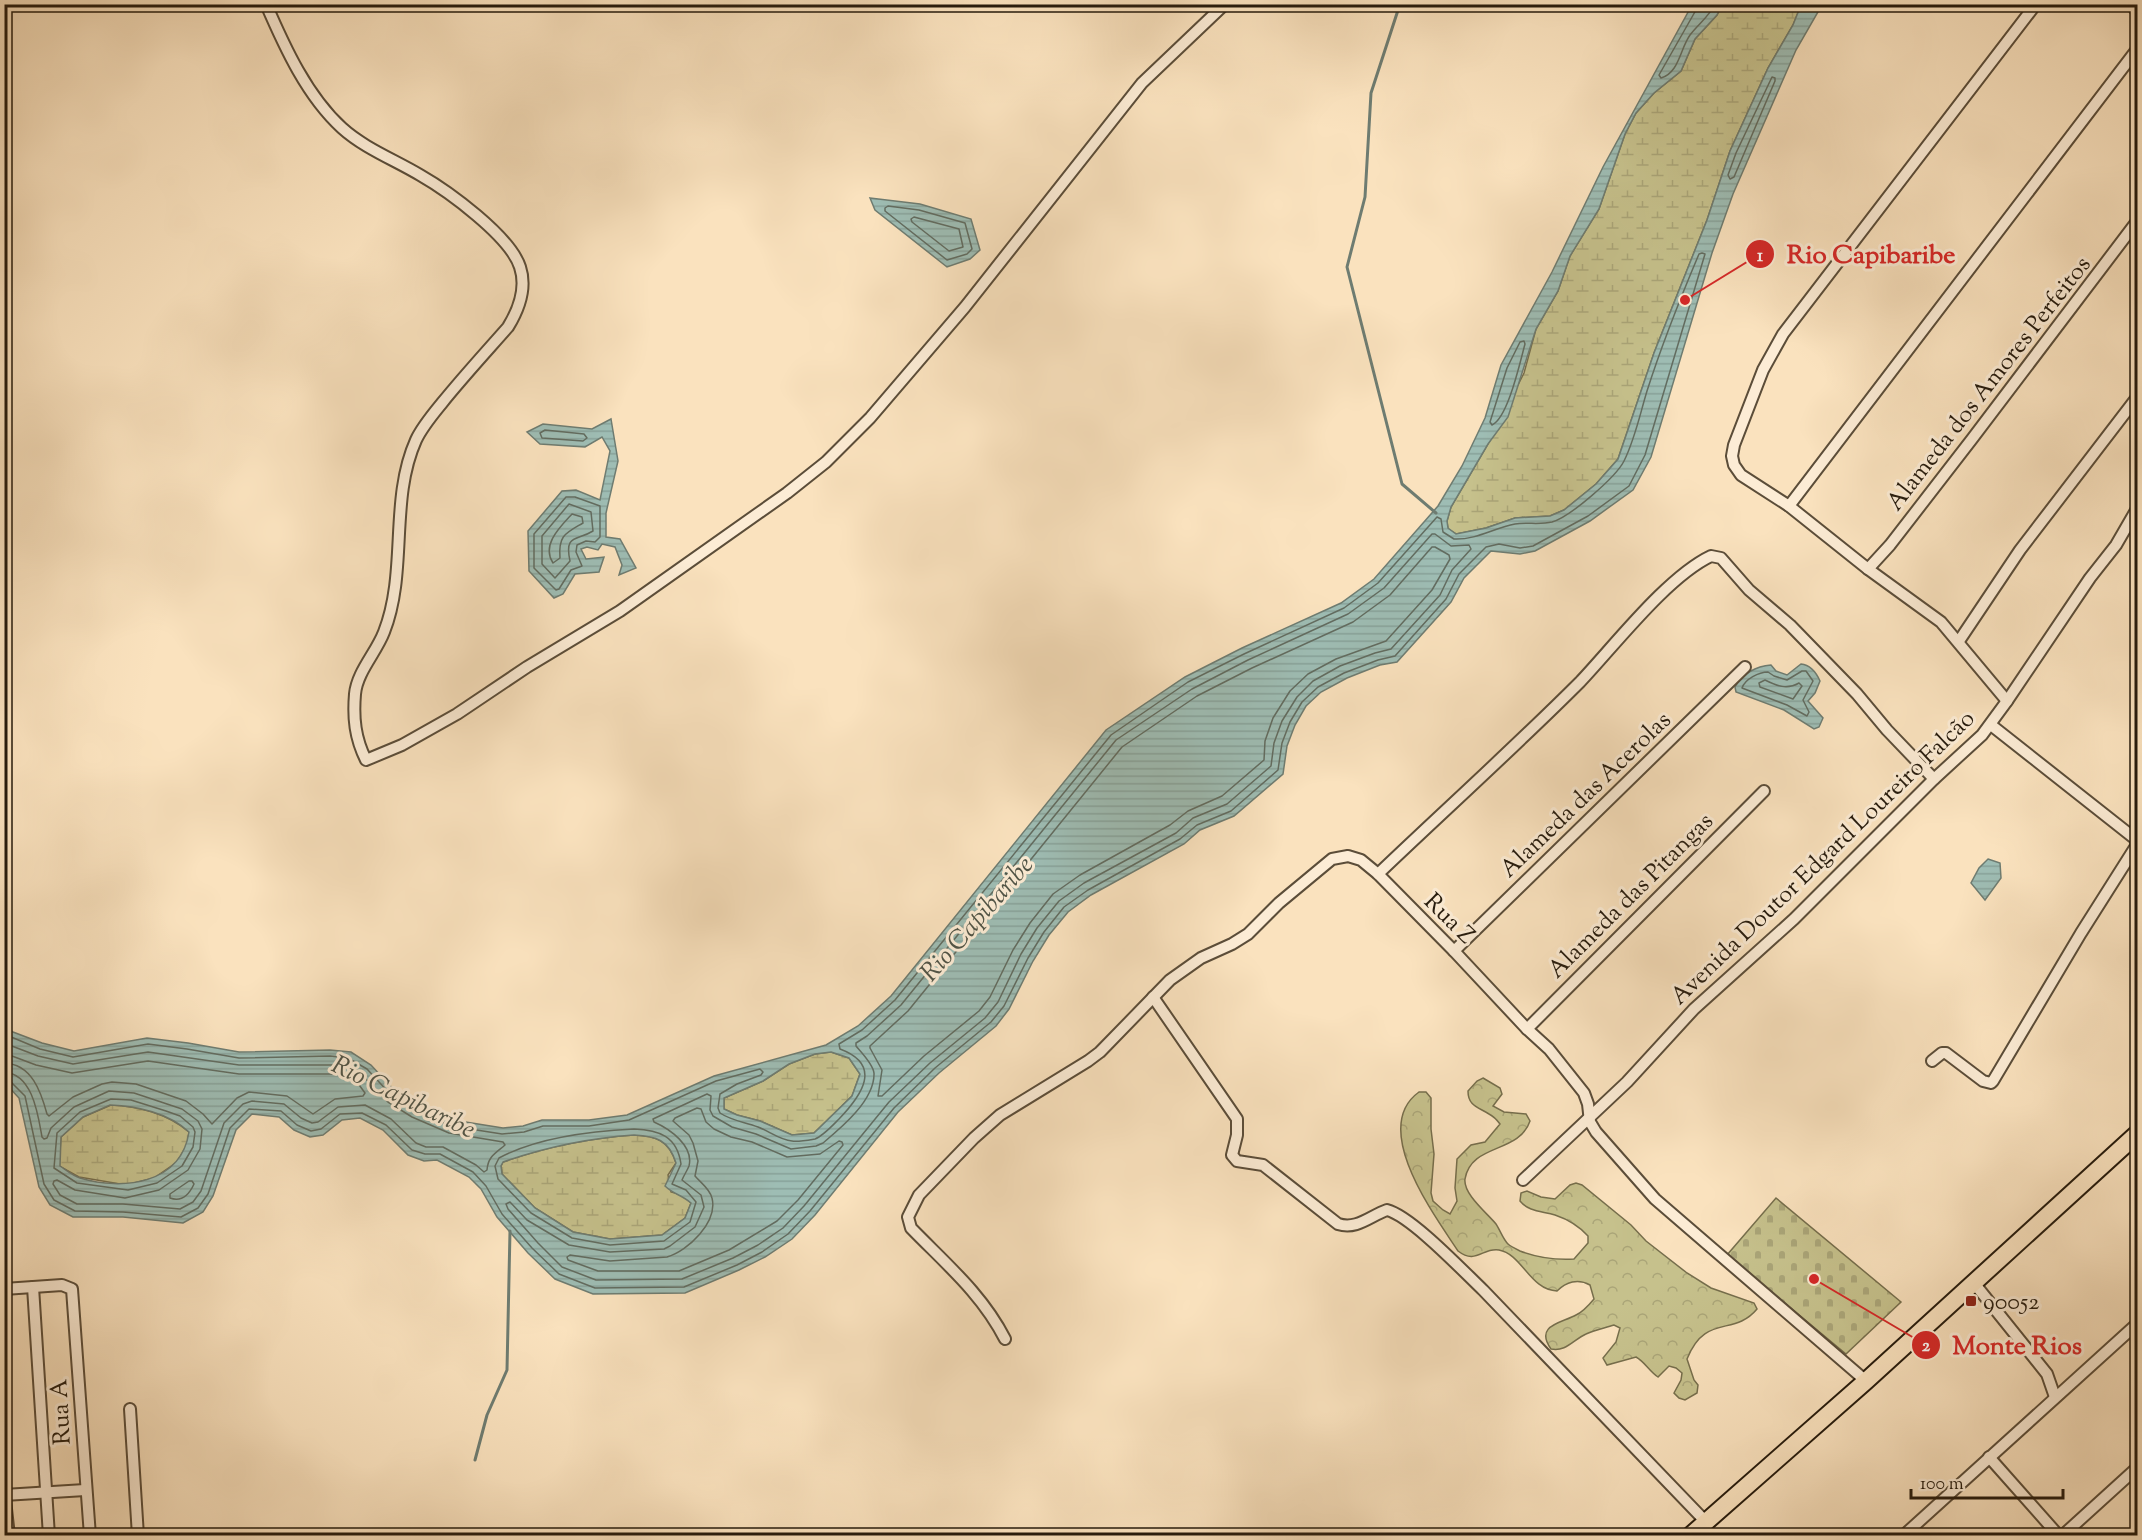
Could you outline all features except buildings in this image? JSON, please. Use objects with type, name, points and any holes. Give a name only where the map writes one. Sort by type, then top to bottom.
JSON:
[{"type":"main road","points":[[1690,1536],[1866,1381],[2138,1133]]},
{"type":"street","points":[[266,4],[278,32],[311,91],[327,113],[344,130],[363,143],[423,176],[467,207],[498,236],[513,254],[520,267],[522,290],[517,312],[508,327],[431,417],[417,439],[404,472],[395,592],[384,632],[364,669],[356,691],[356,735],[366,760],[402,745],[457,714],[527,667],[620,611],[787,493],[826,462],[870,418],[965,307],[1142,83],[1225,4]]},
{"type":"street","points":[[2007,701],[1941,622],[1868,569],[1789,506],[1741,475],[1734,465],[1732,456],[1734,445],[1763,370],[1784,334],[2036,4]]},
{"type":"street","points":[[2131,4],[2138,13]]},
{"type":"street","points":[[1789,506],[2138,48]]},
{"type":"street","name":"Alameda dos Amores Perfeitos","points":[[1868,569],[1890,545],[2138,220]]},
{"type":"street","points":[[1959,641],[2020,550],[2138,396]]},
{"type":"street","name":"Avenida Doutor Edgard Loureiro Falcão","points":[[1523,1180],[1627,1082],[1694,1009],[1794,919],[1991,725],[2090,578],[2116,544],[2138,507]]},
{"type":"street","points":[[1378,874],[1536,726],[1659,597],[1694,566],[1711,556],[1720,558],[1749,590],[1790,625],[1857,694],[1887,730],[1934,779]]},
{"type":"street","name":"Alameda das Acerolas","points":[[1454,951],[1745,667]]},
{"type":"street","points":[[1932,1061],[1942,1053],[1946,1053],[1983,1081],[1990,1083],[1994,1081],[2081,933],[2138,842],[1991,725]]},
{"type":"street","name":"Alameda das Pitangas","points":[[1527,1029],[1764,791]]},
{"type":"street","name":"Rua Z","points":[[1153,997],[1170,980],[1200,958],[1248,934],[1279,903],[1332,859],[1348,856],[1361,860],[1378,874],[1549,1049],[1584,1093],[1589,1118],[1596,1132],[1654,1199],[1866,1381]]},
{"type":"street","points":[[1005,1339],[993,1316],[980,1299],[911,1228],[908,1217],[911,1209],[920,1195],[1000,1115],[1094,1057],[1153,997],[1237,1119],[1239,1127],[1233,1159],[1263,1165],[1338,1224],[1347,1227],[1354,1226],[1387,1210],[1398,1214],[1447,1254],[1707,1523]]},
{"type":"street","points":[[1974,1283],[2047,1374],[2055,1397]]},
{"type":"street","name":"Rua A","points":[[33,1287],[62,1285],[70,1287],[75,1301],[85,1490],[90,1536]]},
{"type":"street","points":[[4,1288],[33,1287],[49,1536]]},
{"type":"street","points":[[1903,1536],[2138,1323]]},
{"type":"street","points":[[130,1409],[138,1536]]},
{"type":"street","points":[[1989,1457],[2060,1536],[2138,1467]]},
{"type":"street","points":[[9,1536],[5,1494],[85,1490]]},
{"type":"green space","points":[[1722,5],[1801,5],[1793,25],[1768,68],[1730,151],[1707,220],[1654,353],[1618,459],[1596,484],[1564,510],[1550,516],[1515,518],[1486,528],[1456,534],[1448,529],[1447,521],[1451,507],[1488,444],[1524,373],[1536,329],[1558,291],[1570,256],[1599,209],[1625,134],[1636,113],[1654,93],[1681,71],[1695,39],[1717,15]]},
{"type":"green space","points":[[831,1052],[849,1058],[860,1074],[852,1096],[814,1133],[792,1135],[724,1109],[724,1098],[763,1081],[789,1064],[815,1054]]},
{"type":"green space","points":[[1483,1078],[1500,1088],[1502,1094],[1493,1106],[1504,1112],[1526,1114],[1530,1121],[1516,1139],[1476,1159],[1465,1179],[1465,1185],[1476,1203],[1496,1224],[1509,1245],[1520,1251],[1540,1256],[1574,1259],[1588,1243],[1588,1236],[1568,1221],[1532,1209],[1520,1201],[1521,1193],[1527,1191],[1541,1197],[1555,1199],[1570,1185],[1576,1183],[1582,1185],[1631,1225],[1646,1241],[1687,1273],[1711,1288],[1754,1303],[1757,1309],[1748,1317],[1711,1330],[1694,1345],[1687,1359],[1698,1385],[1697,1393],[1685,1400],[1674,1393],[1682,1373],[1676,1368],[1669,1366],[1658,1377],[1636,1357],[1607,1365],[1603,1358],[1616,1342],[1620,1328],[1614,1325],[1586,1334],[1561,1349],[1551,1349],[1546,1335],[1548,1330],[1557,1323],[1579,1314],[1588,1306],[1594,1299],[1590,1285],[1577,1281],[1564,1285],[1557,1291],[1548,1289],[1533,1279],[1507,1253],[1493,1250],[1470,1256],[1458,1251],[1422,1195],[1411,1172],[1403,1149],[1401,1127],[1405,1108],[1419,1092],[1426,1092],[1431,1098],[1434,1154],[1431,1193],[1433,1201],[1450,1214],[1457,1201],[1455,1188],[1457,1159],[1471,1145],[1485,1142],[1500,1124],[1474,1105],[1468,1096],[1468,1091]]},
{"type":"green space","points":[[111,1105],[152,1112],[172,1120],[189,1132],[187,1145],[177,1162],[154,1178],[126,1185],[79,1177],[59,1166],[61,1137],[83,1117]]},
{"type":"green space","points":[[634,1135],[655,1138],[670,1149],[676,1163],[668,1175],[671,1192],[682,1195],[691,1203],[685,1218],[662,1235],[610,1239],[573,1232],[535,1208],[502,1174],[503,1162],[535,1152],[584,1141]]},
{"type":"green space","points":[[1776,1198],[1901,1302],[1846,1354],[1727,1255]]},
{"type":"water","name":"Rio Capibaribe","points":[[1692,5],[1722,5],[1717,15],[1695,39],[1681,71],[1654,93],[1636,113],[1625,134],[1599,209],[1570,256],[1558,291],[1536,329],[1508,417],[1488,444],[1451,507],[1447,521],[1448,528],[1456,534],[1486,528],[1515,518],[1550,516],[1564,510],[1596,484],[1618,459],[1654,353],[1707,220],[1730,151],[1768,68],[1793,25],[1801,5],[1822,5],[1796,50],[1733,194],[1712,253],[1651,457],[1633,490],[1590,521],[1535,551],[1520,554],[1491,551],[1464,578],[1451,602],[1397,662],[1380,665],[1347,678],[1321,692],[1306,706],[1287,746],[1283,774],[1234,816],[1200,830],[1184,844],[1091,895],[1068,912],[1049,935],[1009,1009],[996,1026],[939,1073],[898,1112],[815,1215],[792,1239],[765,1257],[685,1293],[593,1294],[555,1279],[528,1253],[497,1217],[481,1189],[469,1177],[437,1160],[424,1161],[408,1155],[383,1130],[360,1118],[342,1120],[323,1135],[310,1137],[294,1130],[279,1117],[252,1114],[236,1130],[213,1196],[203,1212],[183,1223],[123,1217],[73,1217],[50,1205],[39,1187],[19,1098],[5,1083],[5,1027],[42,1043],[74,1051],[147,1038],[239,1052],[330,1050],[351,1052],[371,1065],[396,1092],[418,1105],[453,1120],[503,1128],[523,1126],[542,1120],[589,1120],[627,1115],[714,1076],[826,1045],[858,1026],[891,996],[1106,730],[1185,677],[1341,603],[1374,579],[1438,506],[1462,466],[1485,418],[1501,365],[1552,272],[1603,167]],"holes":[[[831,1052],[849,1058],[860,1074],[852,1096],[814,1133],[792,1135],[724,1109],[724,1098],[763,1081],[789,1064],[815,1054]],[[110,1105],[131,1107],[162,1115],[189,1132],[184,1149],[175,1163],[162,1173],[131,1183],[97,1182],[77,1177],[60,1166],[61,1137],[83,1117]],[[634,1135],[655,1138],[665,1144],[670,1149],[676,1163],[665,1186],[691,1203],[685,1218],[662,1235],[610,1239],[573,1232],[535,1208],[502,1174],[503,1162],[551,1148],[601,1138]]]},
{"type":"water","points":[[870,198],[920,204],[971,219],[980,250],[970,259],[947,267],[875,210]]},
{"type":"water","points":[[611,419],[618,461],[606,513],[606,537],[620,539],[636,568],[619,575],[622,565],[615,547],[602,544],[598,550],[587,547],[581,549],[586,559],[604,557],[599,572],[575,574],[563,594],[554,598],[529,571],[528,531],[562,491],[576,490],[600,500],[610,451],[602,437],[585,447],[540,444],[527,432],[543,424],[592,429]]},
{"type":"water","points":[[1801,664],[1813,670],[1820,681],[1815,693],[1808,701],[1823,718],[1819,727],[1814,729],[1784,710],[1736,692],[1735,687],[1738,682],[1755,669],[1771,665],[1776,671],[1787,675]]},
{"type":"water","points":[[1988,859],[2000,863],[2001,878],[1985,900],[1971,883],[1979,868]]},
{"type":"waterway","points":[[1400,4],[1371,93],[1365,197],[1347,267],[1402,484],[1436,513]]},
{"type":"waterway","points":[[475,1460],[487,1415],[507,1370],[510,1231]]},
{"type":"place","name":"Rio Capibaribe","points":[[1685,300]]},
{"type":"place","name":"Monte Rios","points":[[1814,1279]]},
{"type":"place","name":"90052","points":[[1971,1301]]}]
